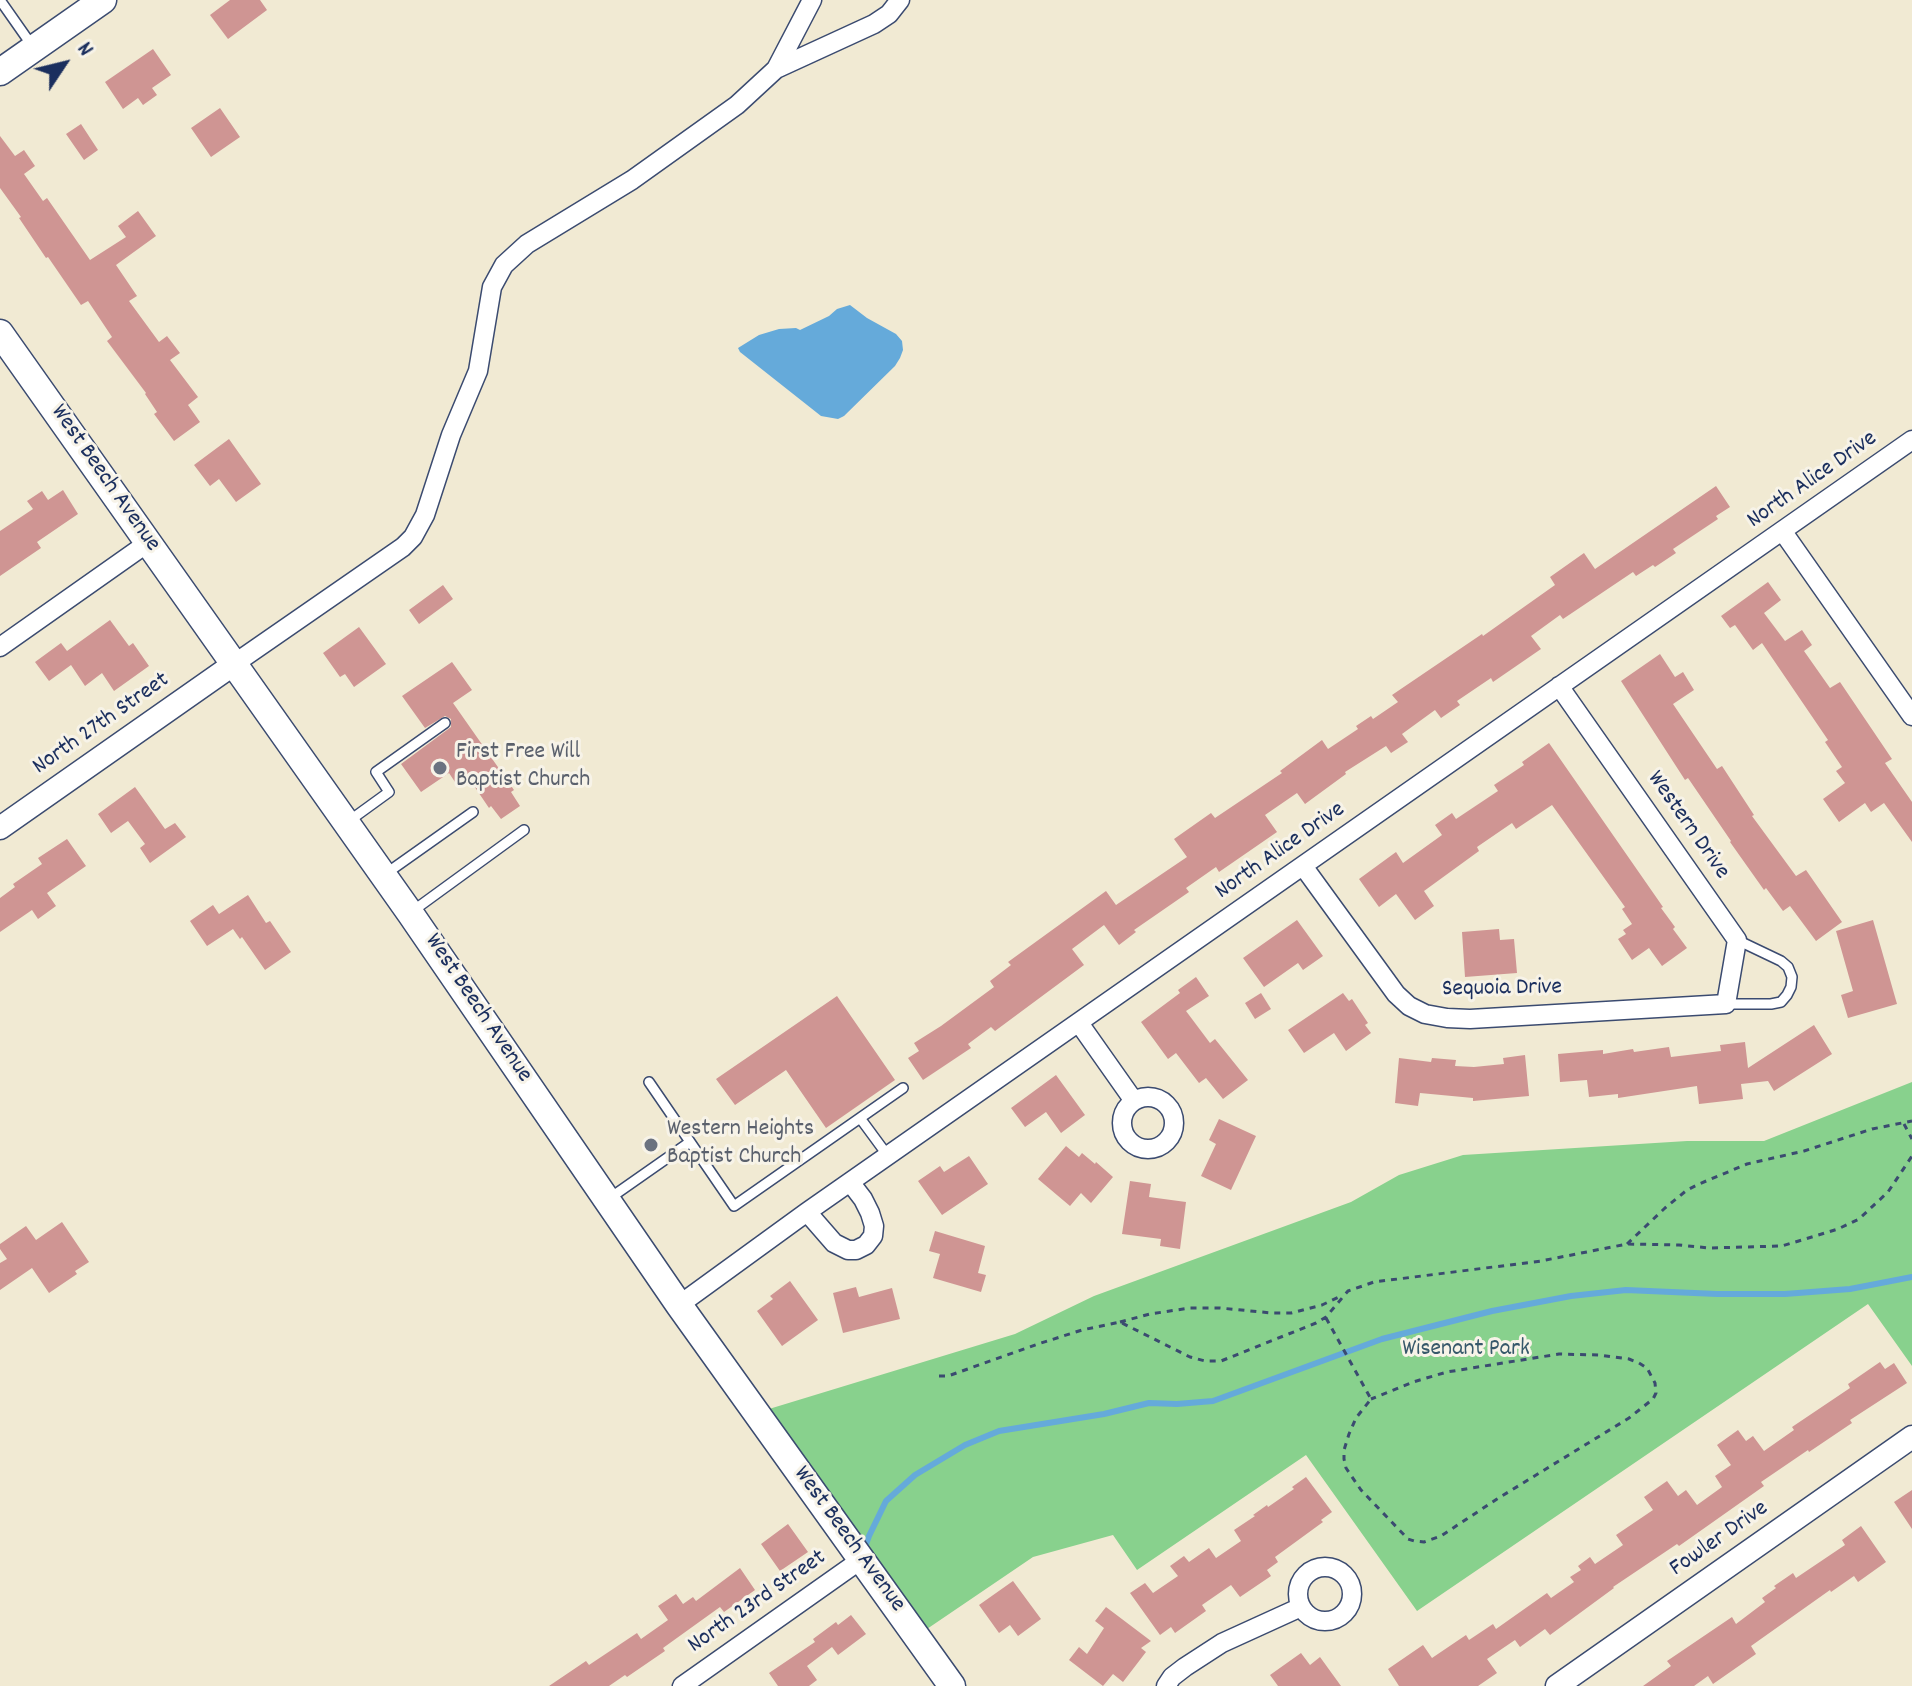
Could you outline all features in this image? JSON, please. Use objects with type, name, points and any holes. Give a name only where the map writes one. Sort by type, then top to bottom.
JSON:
[{"type":"main road","points":[[0,72],[103,0]]},
{"type":"main road","name":"West Beech Avenue","points":[[0,333],[384,875],[679,1305],[952,1686]]},
{"type":"street","points":[[776,69],[812,0]]},
{"type":"street","points":[[234,664],[413,537],[425,515],[451,435],[478,371],[492,287],[504,265],[527,244],[632,180],[684,144],[737,105],[776,69],[874,24],[889,14],[900,0]]},
{"type":"street","name":"North Alice Drive","points":[[679,1305],[807,1212],[1912,440]]},
{"type":"street","points":[[1783,532],[1912,716]]},
{"type":"street","points":[[0,647],[149,542]]},
{"type":"street","name":"North 27th Street","points":[[0,828],[234,664]]},
{"type":"street","name":"Western Drive","points":[[1559,686],[1737,940]]},
{"type":"street","name":"Sequoia Drive","points":[[1303,866],[1396,994],[1409,1006],[1425,1014],[1470,1019],[1726,1004]]},
{"type":"street","points":[[1726,1004],[1737,940]]},
{"type":"street","points":[[1079,1023],[1134,1101]]},
{"type":"street","points":[[807,1212],[834,1243],[848,1250],[866,1245],[873,1236],[874,1226],[863,1199],[850,1182]]},
{"type":"street","name":"Fowler Drive","points":[[1557,1686],[1912,1437]]},
{"type":"street","name":"North 23rd Street","points":[[682,1686],[862,1559]]},
{"type":"street","points":[[1166,1686],[1185,1667],[1222,1643],[1301,1607]]},
{"type":"lane","points":[[0,0],[34,48]]},
{"type":"lane","points":[[347,823],[389,792],[376,772],[445,723]]},
{"type":"lane","points":[[384,875],[473,812]]},
{"type":"lane","points":[[410,913],[524,830]]},
{"type":"lane","points":[[1726,1004],[1781,1002],[1791,987],[1792,977],[1788,967],[1737,940]]},
{"type":"lane","points":[[649,1082],[734,1206],[903,1088]]},
{"type":"lane","points":[[860,1118],[888,1156]]},
{"type":"lane","points":[[607,1200],[690,1142]]},
{"type":"path","points":[[1627,1244],[1665,1208],[1699,1184],[1747,1164],[1912,1121]]},
{"type":"path","points":[[1904,1123],[1912,1139]]},
{"type":"path","points":[[939,1376],[948,1376],[1082,1330],[1150,1314],[1190,1308],[1291,1313],[1322,1305],[1358,1286],[1374,1282],[1541,1261],[1627,1244],[1709,1248],[1782,1246],[1838,1229],[1859,1219],[1888,1192],[1912,1156]]},
{"type":"path","points":[[1120,1322],[1190,1357],[1221,1361],[1326,1318],[1346,1294]]},
{"type":"path","points":[[1326,1318],[1371,1399]]},
{"type":"path","points":[[1559,1354],[1629,1359],[1647,1368],[1655,1383],[1656,1393],[1629,1418],[1441,1536],[1424,1542],[1408,1539],[1361,1490],[1346,1468],[1344,1450],[1349,1434],[1356,1418],[1371,1399],[1447,1372],[1559,1354]]},
{"type":"green space","name":"Wisenant Park","points":[[1912,1082],[1912,1366],[1868,1304],[1417,1611],[1306,1455],[1137,1570],[1113,1535],[1033,1557],[924,1631],[769,1409],[1015,1334],[1094,1296],[1351,1202],[1399,1175],[1463,1155],[1687,1141],[1764,1141]]},
{"type":"water","points":[[850,305],[896,334],[902,341],[903,350],[895,366],[838,419],[821,416],[738,348],[759,335],[779,329],[800,330]]},
{"type":"building","points":[[230,0],[260,0],[267,10],[228,39],[210,15]]},
{"type":"building","points":[[153,49],[171,75],[152,88],[157,95],[143,105],[138,98],[123,109],[105,82]]},
{"type":"building","points":[[220,108],[240,137],[211,157],[191,128]]},
{"type":"building","points":[[81,124],[98,150],[84,160],[66,134]]},
{"type":"building","points":[[0,136],[15,156],[24,150],[35,166],[24,174],[43,201],[47,198],[90,260],[126,237],[118,226],[138,211],[156,236],[116,265],[137,296],[129,301],[159,342],[167,336],[180,353],[170,360],[198,397],[188,405],[200,422],[174,441],[154,414],[157,412],[146,393],[107,341],[112,337],[88,301],[81,305],[0,188]]},
{"type":"building","points":[[229,439],[261,484],[236,502],[219,479],[210,486],[194,465]]},
{"type":"building","points":[[1716,486],[1730,507],[1716,516],[1718,519],[1673,549],[1676,553],[1636,576],[1633,572],[1563,619],[1560,615],[1531,636],[1541,649],[1493,682],[1491,678],[1457,701],[1460,705],[1441,718],[1435,710],[1402,734],[1408,742],[1391,753],[1386,746],[1345,772],[1305,804],[1297,793],[1265,815],[1277,832],[1219,872],[1216,867],[1186,888],[1189,892],[1134,930],[1136,932],[1119,945],[1104,925],[1072,949],[1084,965],[995,1031],[991,1027],[968,1044],[971,1048],[923,1080],[908,1058],[919,1051],[914,1043],[994,987],[990,981],[1011,965],[1008,962],[1106,891],[1116,905],[1187,857],[1174,839],[1211,813],[1215,818],[1282,773],[1280,771],[1322,740],[1328,749],[1358,729],[1356,726],[1398,702],[1392,695],[1555,585],[1550,577],[1584,553],[1595,569]]},
{"type":"building","points":[[63,490],[78,514],[37,542],[41,548],[0,576],[0,531],[33,509],[27,501],[42,491],[48,500]]},
{"type":"building","points":[[1768,582],[1781,600],[1764,613],[1785,641],[1802,630],[1812,645],[1804,651],[1830,688],[1840,682],[1892,759],[1885,763],[1912,802],[1912,842],[1884,803],[1871,812],[1865,803],[1839,822],[1823,799],[1845,783],[1836,771],[1842,767],[1825,742],[1828,740],[1762,643],[1753,650],[1735,625],[1730,628],[1721,616]]},
{"type":"building","points":[[443,585],[453,599],[419,624],[409,610]]},
{"type":"building","points":[[110,620],[129,646],[133,643],[149,666],[114,691],[102,673],[85,686],[71,665],[49,681],[35,662],[61,643],[67,651]]},
{"type":"building","points":[[359,627],[386,664],[354,687],[345,674],[340,677],[323,653]]},
{"type":"building","points":[[1660,654],[1675,677],[1683,672],[1694,690],[1673,704],[1717,769],[1722,766],[1752,816],[1796,876],[1806,870],[1842,922],[1816,941],[1790,906],[1783,911],[1766,888],[1764,890],[1688,778],[1685,780],[1621,681]]},
{"type":"building","points":[[452,662],[472,690],[453,703],[514,790],[511,792],[520,806],[501,819],[491,806],[489,808],[466,774],[455,782],[449,773],[421,792],[401,764],[451,727],[451,719],[445,716],[425,728],[402,696]]},
{"type":"building","points":[[1549,743],[1663,907],[1675,927],[1673,929],[1687,948],[1662,966],[1649,948],[1632,960],[1618,939],[1626,934],[1623,930],[1632,924],[1622,909],[1625,907],[1552,805],[1516,829],[1512,823],[1477,847],[1479,851],[1424,891],[1434,906],[1415,920],[1396,894],[1379,907],[1359,879],[1396,852],[1403,863],[1442,835],[1435,825],[1452,813],[1456,819],[1498,791],[1494,785]]},
{"type":"building","points":[[135,787],[165,829],[175,823],[186,837],[150,863],[140,848],[145,844],[128,821],[111,833],[98,814]]},
{"type":"building","points":[[67,839],[86,866],[47,893],[56,906],[38,919],[32,910],[0,932],[0,898],[15,887],[13,884],[42,864],[38,858]]},
{"type":"building","points":[[248,895],[266,923],[270,921],[291,952],[265,970],[233,929],[207,946],[190,921],[213,905],[219,914]]},
{"type":"building","points":[[1297,920],[1323,956],[1303,970],[1298,963],[1264,987],[1243,958]]},
{"type":"building","points":[[1873,920],[1897,1004],[1848,1018],[1841,995],[1853,991],[1836,931]]},
{"type":"building","points":[[1499,929],[1500,940],[1514,939],[1517,973],[1465,977],[1462,932]]},
{"type":"building","points":[[1196,977],[1209,996],[1186,1011],[1210,1043],[1215,1039],[1248,1080],[1223,1099],[1206,1078],[1199,1083],[1176,1053],[1168,1059],[1141,1022]]},
{"type":"building","points":[[1261,993],[1271,1009],[1255,1019],[1245,1003]]},
{"type":"building","points":[[1343,993],[1349,1001],[1352,999],[1371,1033],[1346,1051],[1334,1033],[1304,1053],[1288,1030]]},
{"type":"building","points":[[837,996],[895,1080],[826,1128],[786,1070],[735,1105],[716,1079]]},
{"type":"building","points":[[1814,1025],[1832,1054],[1774,1091],[1768,1081],[1741,1084],[1743,1099],[1699,1104],[1697,1086],[1618,1098],[1618,1094],[1589,1097],[1587,1080],[1560,1082],[1558,1054],[1603,1050],[1603,1054],[1669,1047],[1671,1057],[1721,1051],[1720,1045],[1745,1042],[1748,1068]]},
{"type":"building","points":[[1525,1055],[1529,1096],[1473,1101],[1473,1098],[1420,1093],[1418,1106],[1395,1103],[1399,1058],[1431,1062],[1432,1058],[1456,1060],[1455,1066],[1474,1067],[1504,1064],[1503,1058]]},
{"type":"building","points":[[1056,1075],[1085,1115],[1061,1133],[1046,1112],[1025,1127],[1011,1108]]},
{"type":"building","points":[[1219,1119],[1256,1136],[1231,1190],[1201,1176],[1216,1144],[1209,1140]]},
{"type":"building","points":[[1066,1146],[1079,1157],[1082,1153],[1096,1162],[1113,1177],[1091,1203],[1081,1193],[1070,1206],[1038,1179]]},
{"type":"building","points":[[969,1156],[988,1184],[942,1215],[918,1181],[940,1166],[944,1172]]},
{"type":"building","points":[[1130,1181],[1151,1184],[1149,1197],[1186,1202],[1180,1249],[1160,1246],[1161,1239],[1122,1234]]},
{"type":"building","points":[[62,1222],[89,1262],[49,1293],[32,1268],[0,1290],[0,1263],[7,1259],[0,1244],[26,1226],[36,1240]]},
{"type":"building","points":[[935,1231],[985,1246],[978,1273],[986,1275],[981,1292],[933,1278],[940,1254],[929,1251]]},
{"type":"building","points":[[790,1281],[818,1320],[782,1346],[757,1311]]},
{"type":"building","points":[[856,1287],[859,1297],[892,1288],[900,1319],[843,1333],[833,1293]]},
{"type":"building","points":[[1880,1362],[1885,1369],[1894,1363],[1907,1383],[1761,1482],[1764,1486],[1679,1546],[1677,1544],[1613,1587],[1550,1635],[1545,1629],[1520,1647],[1515,1640],[1487,1659],[1497,1673],[1478,1686],[1399,1686],[1388,1669],[1423,1645],[1432,1658],[1466,1635],[1469,1640],[1493,1624],[1496,1629],[1547,1593],[1551,1598],[1574,1582],[1570,1577],[1581,1570],[1578,1566],[1590,1557],[1595,1564],[1623,1545],[1616,1535],[1653,1510],[1644,1497],[1667,1481],[1678,1496],[1686,1490],[1697,1505],[1722,1487],[1715,1476],[1731,1465],[1717,1445],[1738,1430],[1746,1441],[1753,1436],[1764,1451]]},
{"type":"building","points":[[1306,1477],[1332,1512],[1321,1520],[1323,1522],[1275,1557],[1278,1562],[1267,1570],[1271,1576],[1240,1597],[1231,1585],[1202,1605],[1206,1611],[1175,1633],[1171,1627],[1160,1635],[1130,1593],[1145,1583],[1153,1593],[1178,1576],[1170,1566],[1184,1556],[1189,1562],[1209,1548],[1216,1558],[1241,1541],[1234,1530],[1294,1489],[1292,1487]]},
{"type":"building","points":[[1912,1490],[1912,1529],[1894,1502]]},
{"type":"building","points":[[788,1524],[808,1552],[780,1571],[761,1544]]},
{"type":"building","points":[[1861,1526],[1886,1562],[1858,1582],[1854,1576],[1830,1590],[1751,1646],[1756,1654],[1713,1684],[1708,1676],[1694,1686],[1643,1686],[1671,1666],[1667,1661],[1732,1617],[1736,1624],[1765,1602],[1762,1598],[1776,1588],[1774,1586],[1793,1573],[1796,1578],[1845,1545],[1842,1540]]},
{"type":"building","points":[[740,1568],[755,1590],[724,1612],[720,1607],[627,1677],[625,1675],[609,1686],[549,1686],[586,1661],[589,1665],[637,1633],[641,1639],[668,1620],[658,1606],[676,1594],[683,1604],[693,1597],[696,1601]]},
{"type":"building","points":[[1013,1581],[1041,1619],[1018,1636],[1010,1625],[999,1633],[979,1605]]},
{"type":"building","points":[[1106,1607],[1151,1641],[1141,1648],[1146,1652],[1123,1682],[1113,1674],[1103,1686],[1069,1660],[1079,1647],[1087,1654],[1104,1628],[1095,1621]]},
{"type":"building","points":[[851,1615],[866,1634],[838,1655],[832,1647],[807,1666],[817,1680],[809,1686],[778,1686],[769,1673],[815,1642],[813,1639],[836,1622],[838,1625]]},
{"type":"building","points":[[1301,1653],[1310,1665],[1320,1657],[1341,1686],[1278,1686],[1270,1675]]},
{"type":"waterway","points":[[865,1547],[886,1501],[915,1475],[965,1445],[999,1431],[1104,1414],[1149,1403],[1213,1401],[1382,1339],[1492,1311],[1571,1296],[1626,1290],[1785,1294],[1850,1289],[1912,1277]]},
{"type":"place","name":"First Free Will Baptist Church","points":[[440,768]]},
{"type":"place","name":"Western Heights Baptist Church","points":[[651,1145]]}]
